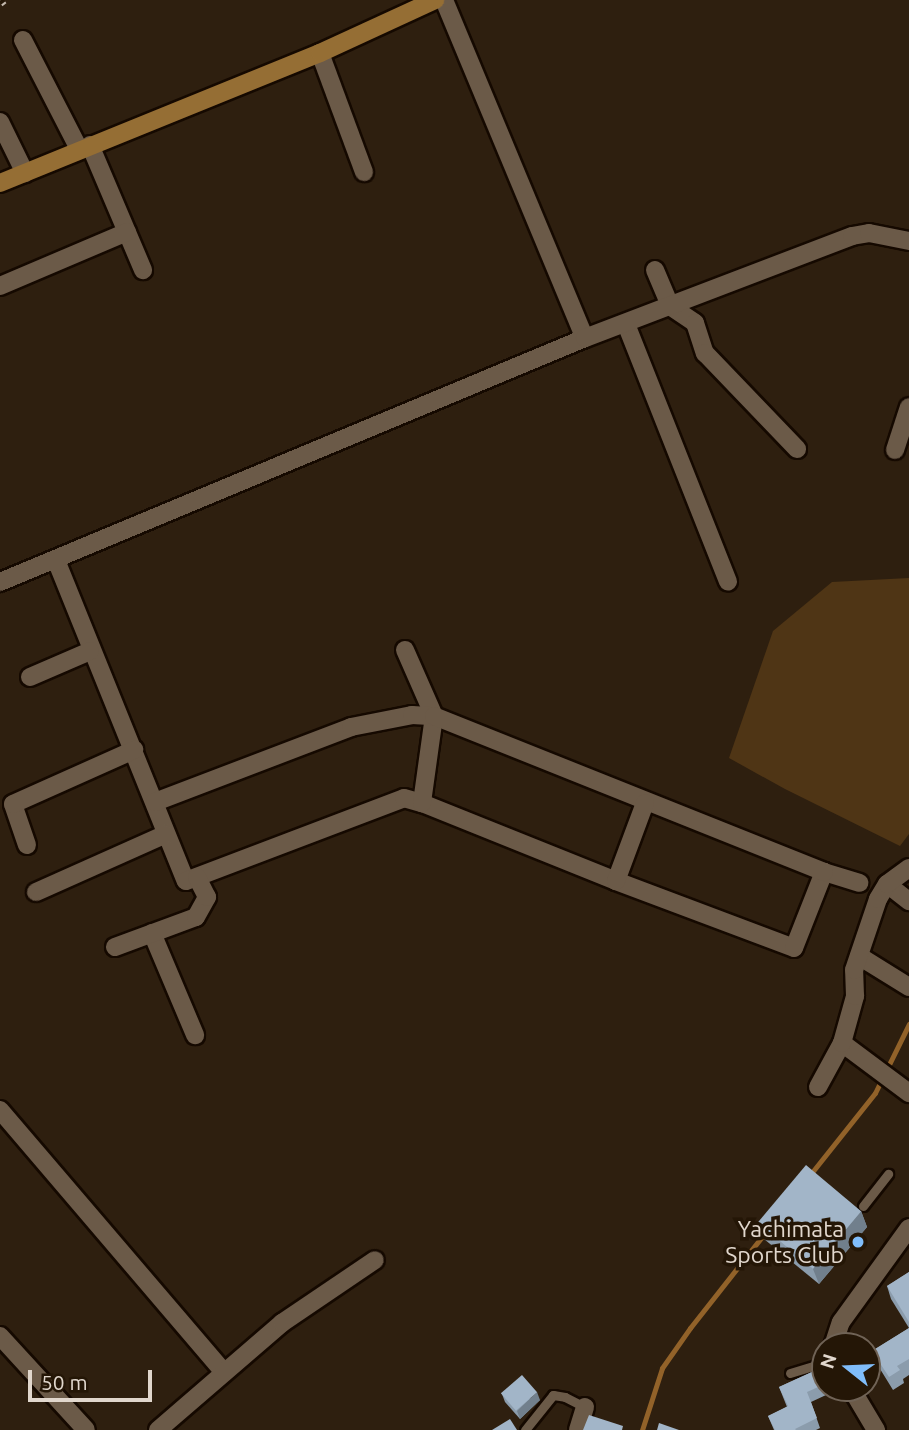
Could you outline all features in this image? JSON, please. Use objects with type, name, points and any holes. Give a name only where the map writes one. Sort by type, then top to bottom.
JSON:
[{"type":"street","points":[[0,183],[320,53],[435,0]]},
{"type":"street","points":[[444,0],[585,338]]},
{"type":"street","points":[[23,40],[84,147],[143,270]]},
{"type":"street","points":[[320,53],[363,172]]},
{"type":"street","points":[[0,121],[24,173]]},
{"type":"street","points":[[0,286],[127,232]]},
{"type":"street","points":[[0,582],[585,338],[852,236],[869,233],[909,241]]},
{"type":"street","points":[[655,270],[670,306],[695,323],[705,353],[797,449]]},
{"type":"street","points":[[625,324],[729,581]]},
{"type":"street","points":[[895,450],[909,407]]},
{"type":"street","points":[[56,560],[90,651],[134,750],[186,881],[404,798],[794,948],[824,872]]},
{"type":"street","points":[[405,650],[434,716],[422,803]]},
{"type":"street","points":[[30,677],[90,651]]},
{"type":"street","points":[[155,802],[351,727],[412,715],[434,716],[645,803],[859,883]]},
{"type":"street","points":[[27,845],[13,804],[134,750]]},
{"type":"street","points":[[616,881],[645,803]]},
{"type":"street","points":[[36,892],[166,834]]},
{"type":"street","points":[[818,1087],[842,1043],[855,996],[854,970],[878,899],[887,884],[909,867]]},
{"type":"street","points":[[115,947],[196,917],[207,897],[197,877]]},
{"type":"street","points":[[887,884],[909,901]]},
{"type":"street","points":[[152,933],[195,1035]]},
{"type":"street","points":[[859,956],[909,987]]},
{"type":"street","points":[[842,1043],[909,1093]]},
{"type":"street","points":[[0,1110],[224,1372]]},
{"type":"street","points":[[838,1332],[841,1322],[909,1228]]},
{"type":"street","points":[[158,1430],[282,1323],[375,1260]]},
{"type":"street","points":[[0,1336],[86,1430]]},
{"type":"street","points":[[859,1402],[876,1430]]},
{"type":"street","points":[[578,1430],[584,1407]]},
{"type":"lane","points":[[863,1206],[888,1174]]},
{"type":"lane","points":[[790,1373],[811,1366]]},
{"type":"lane","points":[[526,1430],[553,1395],[584,1407]]},
{"type":"shaded area","points":[[909,578],[909,834],[900,846],[729,758],[773,631],[832,582]]},
{"type":"building","points":[[806,1165],[861,1211],[813,1269],[758,1222]]},
{"type":"building","points":[[909,1272],[909,1322],[887,1286]]},
{"type":"building","points":[[909,1328],[909,1359],[897,1366],[900,1370],[889,1377],[881,1365],[881,1345]]},
{"type":"building","points":[[811,1372],[811,1390],[807,1392],[817,1418],[796,1430],[775,1430],[768,1416],[788,1406],[779,1387]]},
{"type":"building","points":[[522,1375],[537,1392],[516,1411],[501,1393]]},
{"type":"building","points":[[589,1415],[623,1426],[622,1430],[583,1430]]},
{"type":"building","points":[[510,1419],[517,1430],[492,1430]]},
{"type":"building","points":[[659,1423],[679,1430],[657,1430]]},
{"type":"waterway","points":[[809,1176],[875,1093],[909,1024]]},
{"type":"waterway","points":[[642,1430],[662,1368],[767,1230]]},
{"type":"railway","points":[[0,3],[4,0]]},
{"type":"place","name":"Yachimata Sports Club","points":[[858,1242]]}]
